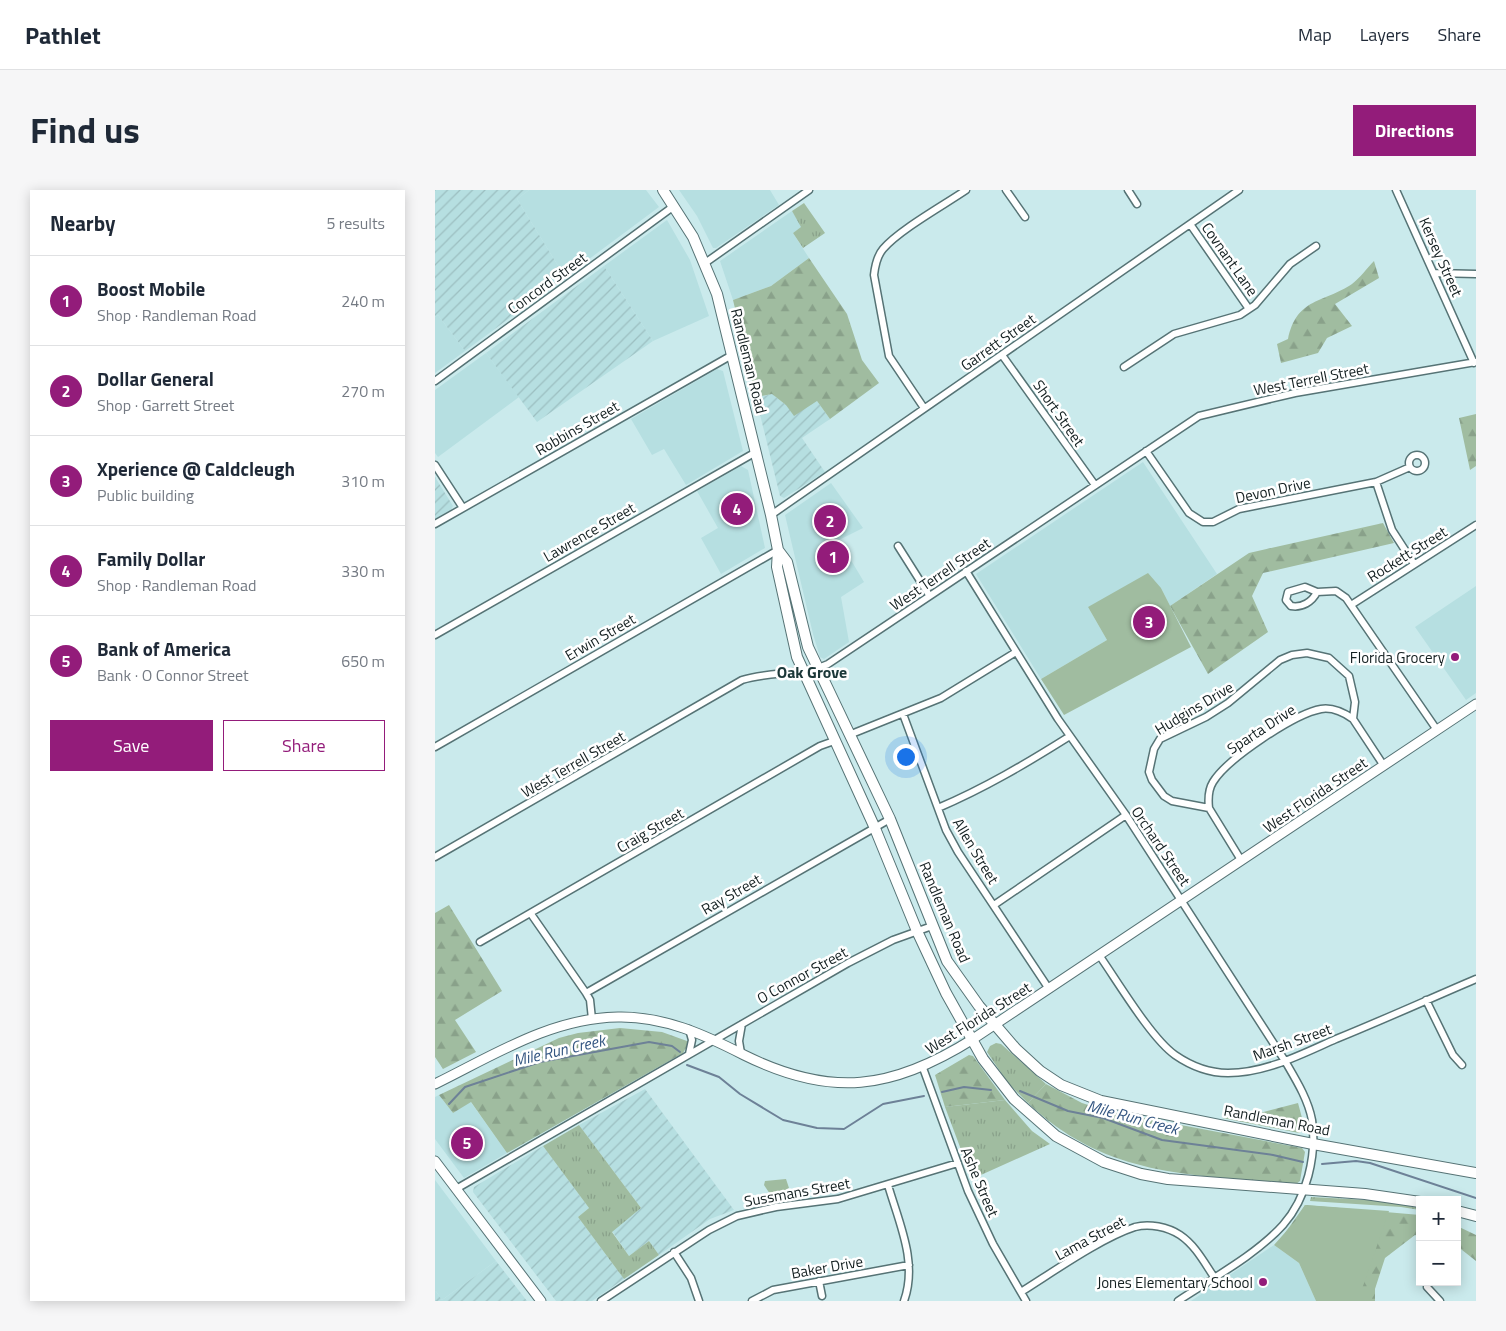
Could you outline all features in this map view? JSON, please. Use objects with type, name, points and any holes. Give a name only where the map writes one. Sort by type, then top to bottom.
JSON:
[{"type":"main road","name":"Randleman Road","points":[[663,190],[693,237],[717,294],[779,550],[777,567],[797,657],[802,671],[874,826],[917,931],[946,993],[983,1059],[1014,1099],[1037,1121],[1056,1136],[1104,1162],[1141,1174],[1168,1179],[1303,1191],[1365,1194],[1416,1201]]},
{"type":"main road","name":"Randleman Road","points":[[779,550],[787,562],[809,648],[817,669],[890,819],[947,961],[962,985],[1016,1049],[1040,1071],[1061,1085],[1101,1101],[1313,1144],[1476,1173]]},
{"type":"main road","name":"West Florida Street","points":[[435,1084],[553,1027],[592,1019],[619,1017],[645,1019],[689,1029],[716,1039],[741,1053],[795,1076],[843,1083],[876,1081],[923,1068],[973,1039],[1049,989],[1476,704]]},
{"type":"main road","points":[[435,1160],[541,1301]]},
{"type":"main road","points":[[1461,1212],[1476,1216]]},
{"type":"street","points":[[705,263],[809,190]]},
{"type":"street","points":[[924,408],[889,356],[874,275],[876,261],[882,250],[895,238],[966,190]]},
{"type":"street","points":[[1007,190],[1025,217]]},
{"type":"street","points":[[1128,190],[1137,204]]},
{"type":"street","name":"Garrett Street","points":[[771,515],[1239,190]]},
{"type":"street","name":"Kersey Street","points":[[1396,190],[1475,362]]},
{"type":"street","name":"Concord Street","points":[[435,381],[674,206]]},
{"type":"street","name":"Covnant Lane","points":[[1190,224],[1249,309]]},
{"type":"street","points":[[1124,367],[1174,334],[1233,318],[1249,309],[1290,264],[1316,246]]},
{"type":"street","points":[[1435,273],[1476,274]]},
{"type":"street","name":"Robbins Street","points":[[435,524],[732,355]]},
{"type":"street","name":"Short Street","points":[[1002,355],[1095,485]]},
{"type":"street","name":"West Terrell Street","points":[[435,857],[742,680],[757,675],[817,669],[1190,421],[1209,412],[1295,394],[1475,362]]},
{"type":"street","name":"Lawrence Street","points":[[435,635],[756,452]]},
{"type":"street","name":"Devon Drive","points":[[1146,452],[1189,513],[1203,522],[1213,522],[1228,513],[1245,508],[1377,482],[1410,467]]},
{"type":"street","points":[[435,465],[463,508]]},
{"type":"street","points":[[1377,482],[1392,530],[1414,564]]},
{"type":"street","name":"Rockett Street","points":[[1351,605],[1476,525]]},
{"type":"street","points":[[898,546],[929,595]]},
{"type":"street","name":"Erwin Street","points":[[435,747],[779,550]]},
{"type":"street","name":"Orchard Street","points":[[966,571],[1070,736],[1126,815],[1285,1061],[1306,1100],[1312,1120],[1313,1144],[1308,1179],[1285,1223],[1214,1277],[1177,1301]]},
{"type":"street","points":[[1317,592],[1310,601],[1301,606],[1291,606],[1286,600],[1288,592],[1300,587],[1311,588],[1317,592],[1336,591],[1346,598],[1437,730]]},
{"type":"street","points":[[849,735],[941,698],[1016,652]]},
{"type":"street","name":"Hudgins Drive","points":[[1209,808],[1172,801],[1163,796],[1149,772],[1153,749],[1159,739],[1206,717],[1228,703],[1280,660],[1307,652],[1329,658],[1339,665],[1349,676],[1353,687],[1355,702],[1353,718]]},
{"type":"street","name":"Sparta Drive","points":[[1209,808],[1209,791],[1213,781],[1223,769],[1282,726],[1321,709],[1333,709],[1353,718]]},
{"type":"street","name":"Allen Street","points":[[903,714],[938,808],[958,852],[1049,989]]},
{"type":"street","points":[[1353,718],[1384,766]]},
{"type":"street","points":[[938,808],[976,792],[1018,769],[1070,736]]},
{"type":"street","name":"Craig Street","points":[[480,942],[820,746],[834,741]]},
{"type":"street","points":[[1209,808],[1241,860]]},
{"type":"street","points":[[994,905],[1126,815]]},
{"type":"street","name":"Ray Street","points":[[586,993],[874,826],[890,819]]},
{"type":"street","points":[[531,914],[586,993],[590,1000],[592,1019]]},
{"type":"street","name":"O Connor Street","points":[[457,1189],[848,963],[893,940],[932,926]]},
{"type":"street","name":"Marsh Street","points":[[1099,955],[1160,1041],[1174,1054],[1190,1064],[1208,1071],[1227,1073],[1245,1072],[1285,1061],[1476,979]]},
{"type":"street","points":[[1426,1000],[1453,1055],[1462,1065]]},
{"type":"street","points":[[741,1053],[739,1040],[742,1024]]},
{"type":"street","points":[[689,1029],[692,1040],[689,1054]]},
{"type":"street","name":"Ashe Street","points":[[923,1068],[968,1191],[991,1238],[1026,1301]]},
{"type":"street","name":"Sussmans Street","points":[[601,1301],[674,1252],[737,1216],[776,1207],[838,1199],[888,1186],[958,1163]]},
{"type":"street","points":[[888,1186],[908,1250],[907,1291],[904,1301]]},
{"type":"street","name":"Lama Street","points":[[1021,1292],[1115,1236],[1137,1227],[1152,1226],[1179,1234],[1190,1243],[1214,1277]]},
{"type":"street","points":[[674,1252],[691,1278],[699,1301]]},
{"type":"street","name":"Baker Drive","points":[[753,1301],[773,1290],[909,1265]]},
{"type":"street","points":[[819,1281],[822,1296]]},
{"type":"street","points":[[1427,1287],[1440,1301]]},
{"type":"shaded area","points":[[435,190],[529,190],[517,199],[565,277],[465,351],[438,315],[435,317]]},
{"type":"shaded area","points":[[529,190],[646,190],[659,207],[565,277],[517,199]]},
{"type":"shaded area","points":[[679,190],[770,190],[779,205],[716,248],[713,248],[697,216]]},
{"type":"shaded area","points":[[792,211],[802,227],[793,233],[809,258],[771,286],[733,300],[720,261]]},
{"type":"shaded area","points":[[667,220],[690,260],[709,316],[653,341],[604,266]]},
{"type":"shaded area","points":[[604,266],[653,341],[537,422],[486,353]]},
{"type":"shaded area","points":[[438,315],[465,351],[435,373],[435,317]]},
{"type":"shaded area","points":[[486,353],[519,397],[438,457],[435,453],[435,390]]},
{"type":"shaded area","points":[[717,369],[723,371],[743,451],[686,485],[664,449],[652,455],[631,419]]},
{"type":"shaded area","points":[[772,394],[786,405],[817,401],[830,419],[802,438],[825,472],[784,498],[780,496],[756,398]]},
{"type":"shaded area","points":[[1143,462],[1217,574],[1170,606],[1161,588],[1088,607],[1107,640],[1041,679],[976,574]]},
{"type":"shaded area","points":[[741,466],[748,470],[765,548],[721,574],[701,538],[718,528],[697,491]]},
{"type":"shaded area","points":[[435,477],[453,506],[451,510],[435,519]]},
{"type":"shaded area","points":[[831,483],[863,528],[839,540],[864,582],[841,597],[849,642],[824,659],[820,657],[813,634],[785,515]]},
{"type":"shaded area","points":[[1476,586],[1476,693],[1466,700],[1415,627]]},
{"type":"shaded area","points":[[645,1089],[734,1210],[710,1219],[659,1255],[649,1241],[629,1256],[612,1231],[641,1208],[579,1125]]},
{"type":"shaded area","points":[[439,1095],[453,1113],[470,1101],[507,1153],[464,1178],[435,1139],[435,1097]]},
{"type":"shaded area","points":[[543,1146],[589,1208],[578,1217],[624,1279],[592,1301],[556,1301],[473,1192],[474,1187]]},
{"type":"shaded area","points":[[435,1180],[496,1261],[442,1300],[435,1290]]},
{"type":"shaded area","name":"Jones Elementary School","points":[[1274,1245],[1299,1263],[1316,1301],[1191,1301]]},
{"type":"shaded area","points":[[496,1261],[527,1301],[435,1301],[435,1290],[442,1300]]},
{"type":"green space","points":[[804,203],[825,233],[803,248],[793,233],[801,227],[792,211]]},
{"type":"green space","points":[[809,258],[847,314],[862,360],[879,383],[830,419],[817,401],[794,416],[786,405],[772,394],[756,397],[733,300],[771,286]]},
{"type":"green space","points":[[1374,261],[1379,278],[1335,304],[1352,326],[1327,338],[1318,353],[1281,363],[1277,344],[1288,339],[1292,325],[1298,315],[1313,303],[1352,284]]},
{"type":"green space","points":[[1476,414],[1476,466],[1470,470],[1459,418]]},
{"type":"green space","points":[[1383,523],[1394,543],[1263,573],[1252,596],[1268,632],[1208,674],[1170,606],[1249,553]]},
{"type":"green space","points":[[1148,573],[1161,588],[1191,647],[1064,715],[1041,679],[1107,640],[1088,607]]},
{"type":"green space","points":[[449,905],[502,991],[455,1020],[476,1052],[443,1069],[435,1057],[435,913]]},
{"type":"green space","points":[[620,1028],[662,1032],[687,1041],[688,1045],[683,1053],[507,1153],[471,1102],[453,1113],[439,1095],[559,1038],[578,1033]]},
{"type":"green space","points":[[996,1043],[1001,1044],[1046,1084],[1028,1103],[1008,1083],[987,1052],[990,1046]]},
{"type":"green space","points":[[969,1055],[973,1056],[1005,1100],[945,1107],[935,1075]]},
{"type":"green space","points":[[1046,1084],[1082,1103],[1107,1111],[1302,1148],[1305,1152],[1300,1181],[1296,1184],[1187,1174],[1153,1168],[1121,1159],[1089,1146],[1058,1128],[1028,1103]]},
{"type":"green space","points":[[1005,1100],[1032,1131],[1050,1144],[972,1179],[945,1107]]},
{"type":"green space","points":[[1298,1103],[1305,1129],[1299,1133],[1222,1118],[1252,1115]]},
{"type":"green space","points":[[579,1125],[641,1208],[612,1232],[629,1256],[649,1241],[659,1255],[624,1279],[578,1217],[589,1208],[543,1146]]},
{"type":"green space","points":[[786,1179],[789,1188],[780,1193],[770,1194],[764,1185],[765,1181]]},
{"type":"green space","points":[[1311,1197],[1388,1201],[1416,1206],[1416,1209],[1401,1207],[1310,1201]]},
{"type":"green space","points":[[1305,1205],[1416,1215],[1416,1235],[1385,1258],[1375,1289],[1375,1301],[1329,1301],[1285,1233]]},
{"type":"green space","points":[[1305,1205],[1389,1211],[1362,1289],[1368,1301],[1316,1301],[1299,1263],[1274,1245],[1297,1219]]},
{"type":"green space","points":[[1461,1228],[1476,1235],[1476,1261],[1461,1249]]},
{"type":"waterway","name":"Mile Run Creek","points":[[449,1104],[465,1087],[540,1062],[649,1042],[672,1046],[680,1052]]},
{"type":"waterway","name":"Mile Run Creek","points":[[687,1065],[719,1077],[740,1094],[783,1120],[817,1128],[844,1129],[883,1104],[924,1096]]},
{"type":"waterway","name":"Mile Run Creek","points":[[942,1092],[964,1087],[991,1090]]},
{"type":"waterway","name":"Mile Run Creek","points":[[1020,1091],[1068,1111],[1103,1118],[1162,1140],[1273,1155],[1303,1162]]},
{"type":"waterway","name":"Mile Run Creek","points":[[1322,1164],[1356,1161],[1370,1163],[1476,1198]]},
{"type":"place","name":"Family Dollar","points":[[737,509]]},
{"type":"place","name":"Dollar General","points":[[830,521]]},
{"type":"place","name":"Boost Mobile","points":[[833,557]]},
{"type":"place","name":"Xperience @ Caldcleugh","points":[[1149,622]]},
{"type":"place","name":"Florida Grocery","points":[[1455,657]]},
{"type":"place","name":"Bank of America","points":[[467,1143]]},
{"type":"place","name":"Jones Elementary School","points":[[1263,1282]]},
{"type":"district","name":"Oak Grove","points":[[812,672]]}]
